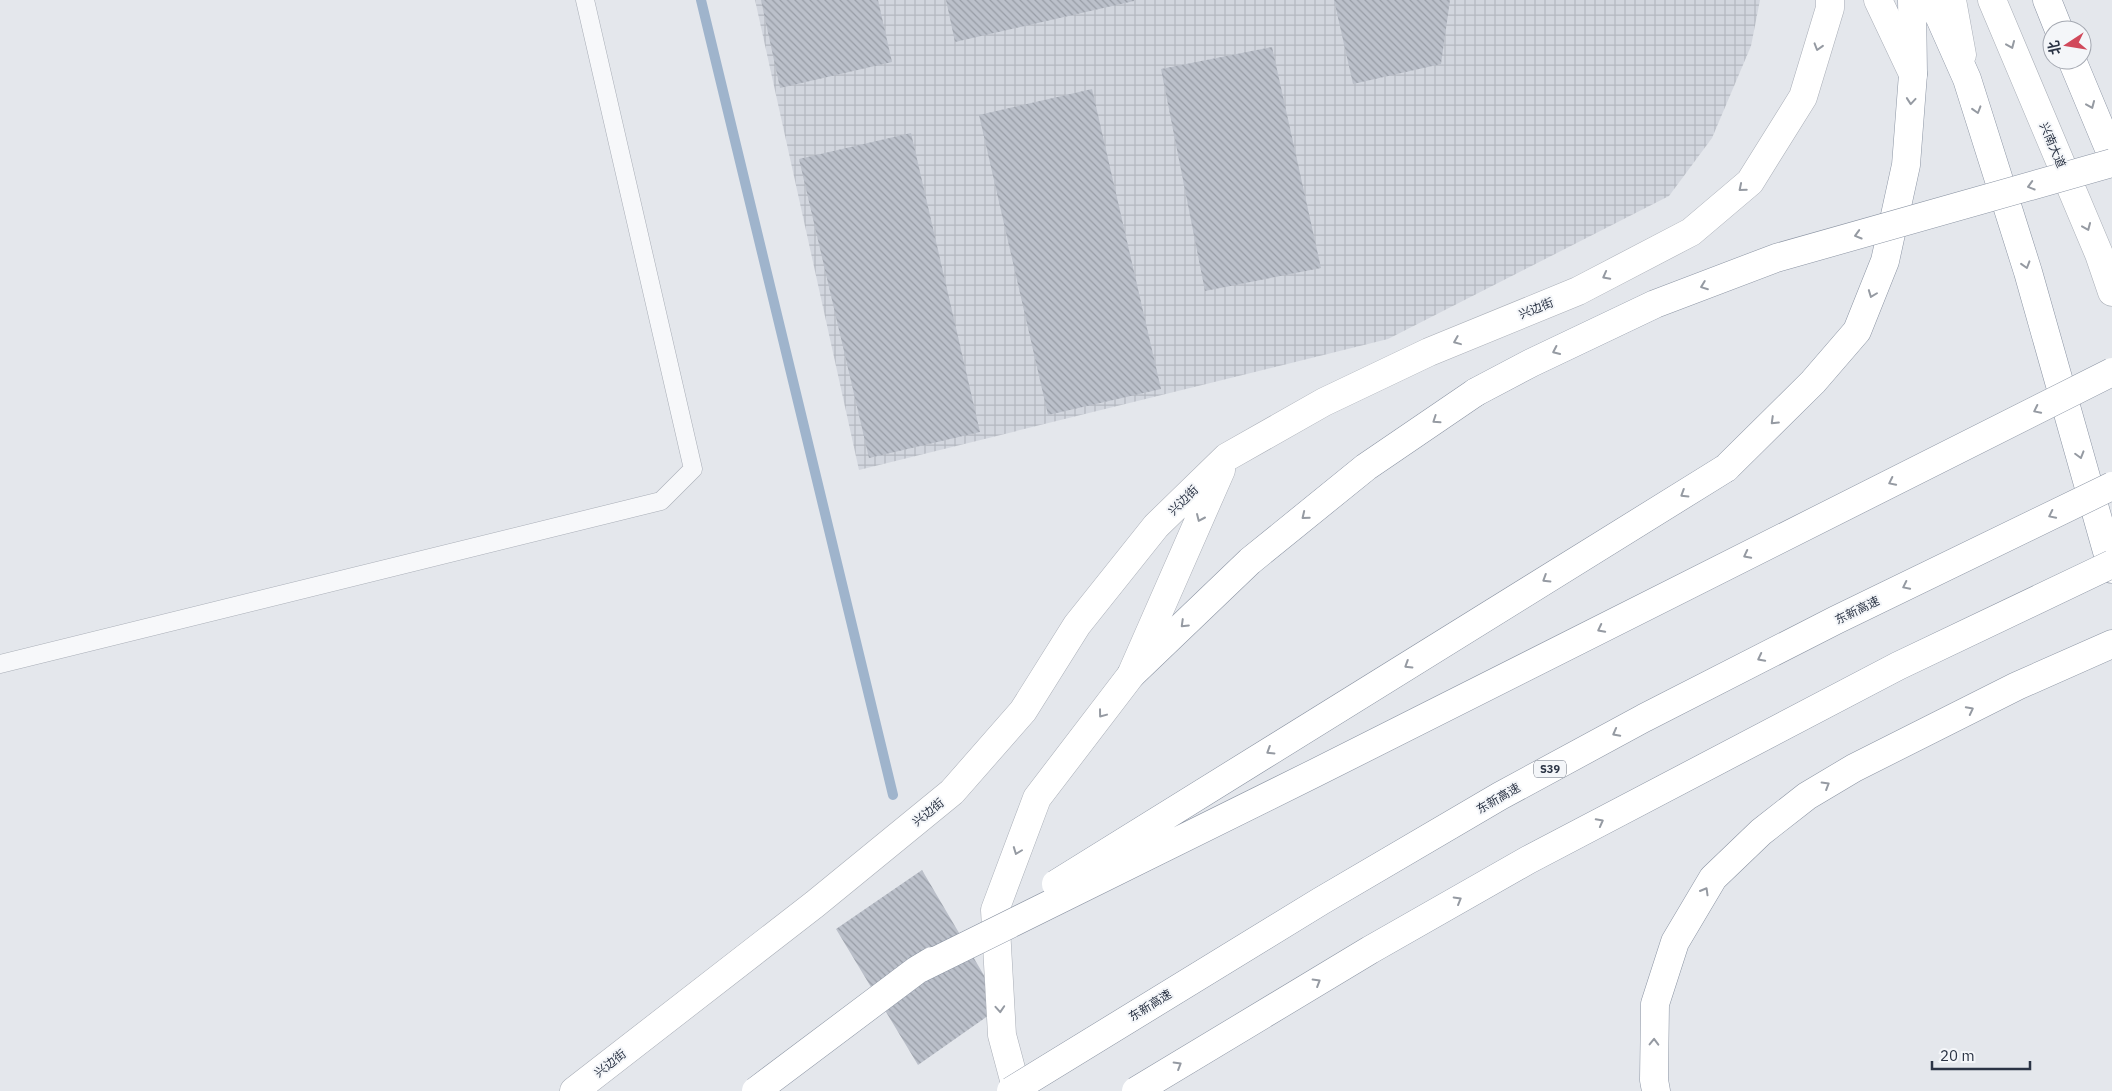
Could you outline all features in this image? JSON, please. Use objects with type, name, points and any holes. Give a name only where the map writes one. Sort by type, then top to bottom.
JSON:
[{"type":"main road","name":"兴边街","points":[[574,1091],[815,904],[952,792],[1023,711],[1077,625],[1156,526],[1227,457],[1324,402],[1429,352],[1578,291],[1691,232],[1750,182],[1803,97],[1830,8],[1830,0]]},
{"type":"main road","points":[[1878,0],[1913,74]]},
{"type":"main road","points":[[756,1091],[917,970],[1726,468],[1813,382],[1858,331],[1885,261],[1906,165],[1913,74],[1912,0]]},
{"type":"main road","points":[[1932,0],[1967,79],[2028,272],[2112,569]]},
{"type":"main road","points":[[1952,0],[1967,79]]},
{"type":"main road","name":"兴南大道","points":[[1992,0],[2112,292]]},
{"type":"main road","points":[[2047,0],[2055,20]]},
{"type":"main road","points":[[2076,70],[2112,156]]},
{"type":"main road","points":[[1017,1091],[1002,1035],[995,910],[1037,798],[1131,675],[1250,560],[1366,467],[1476,392],[1531,363],[1654,304],[1776,258],[2112,163]]},
{"type":"main road","points":[[917,970],[1306,778],[2112,372]]},
{"type":"main road","points":[[1131,675],[1227,457]]},
{"type":"main road","name":"东新高速","points":[[1011,1091],[1304,912],[1500,796],[1644,718],[1836,620],[2112,486]]},
{"type":"main road","points":[[1136,1091],[1370,950],[1528,860],[1898,666],[2112,564]]},
{"type":"main road","points":[[1656,1091],[1654,1080],[1655,1004],[1675,942],[1713,878],[1776,820],[1807,796],[1854,768],[2017,686],[2112,644]]},
{"type":"lane","points":[[0,664],[661,501],[693,470],[585,0]]},
{"type":"shaded area","points":[[755,0],[1760,0],[1751,46],[1712,138],[1669,196],[1388,339],[859,470]]},
{"type":"building","points":[[761,0],[878,0],[892,62],[780,88]]},
{"type":"building","points":[[946,0],[1134,0],[1134,1],[955,42]]},
{"type":"building","points":[[1334,0],[1450,0],[1441,64],[1353,84]]},
{"type":"building","points":[[1272,47],[1321,268],[1205,291],[1161,69]]},
{"type":"building","points":[[1092,89],[1161,389],[1048,415],[979,115]]},
{"type":"building","points":[[911,133],[980,432],[869,458],[799,159]]},
{"type":"building","points":[[922,870],[1002,1006],[918,1065],[836,929]]},
{"type":"waterway","points":[[701,0],[893,795]]}]
